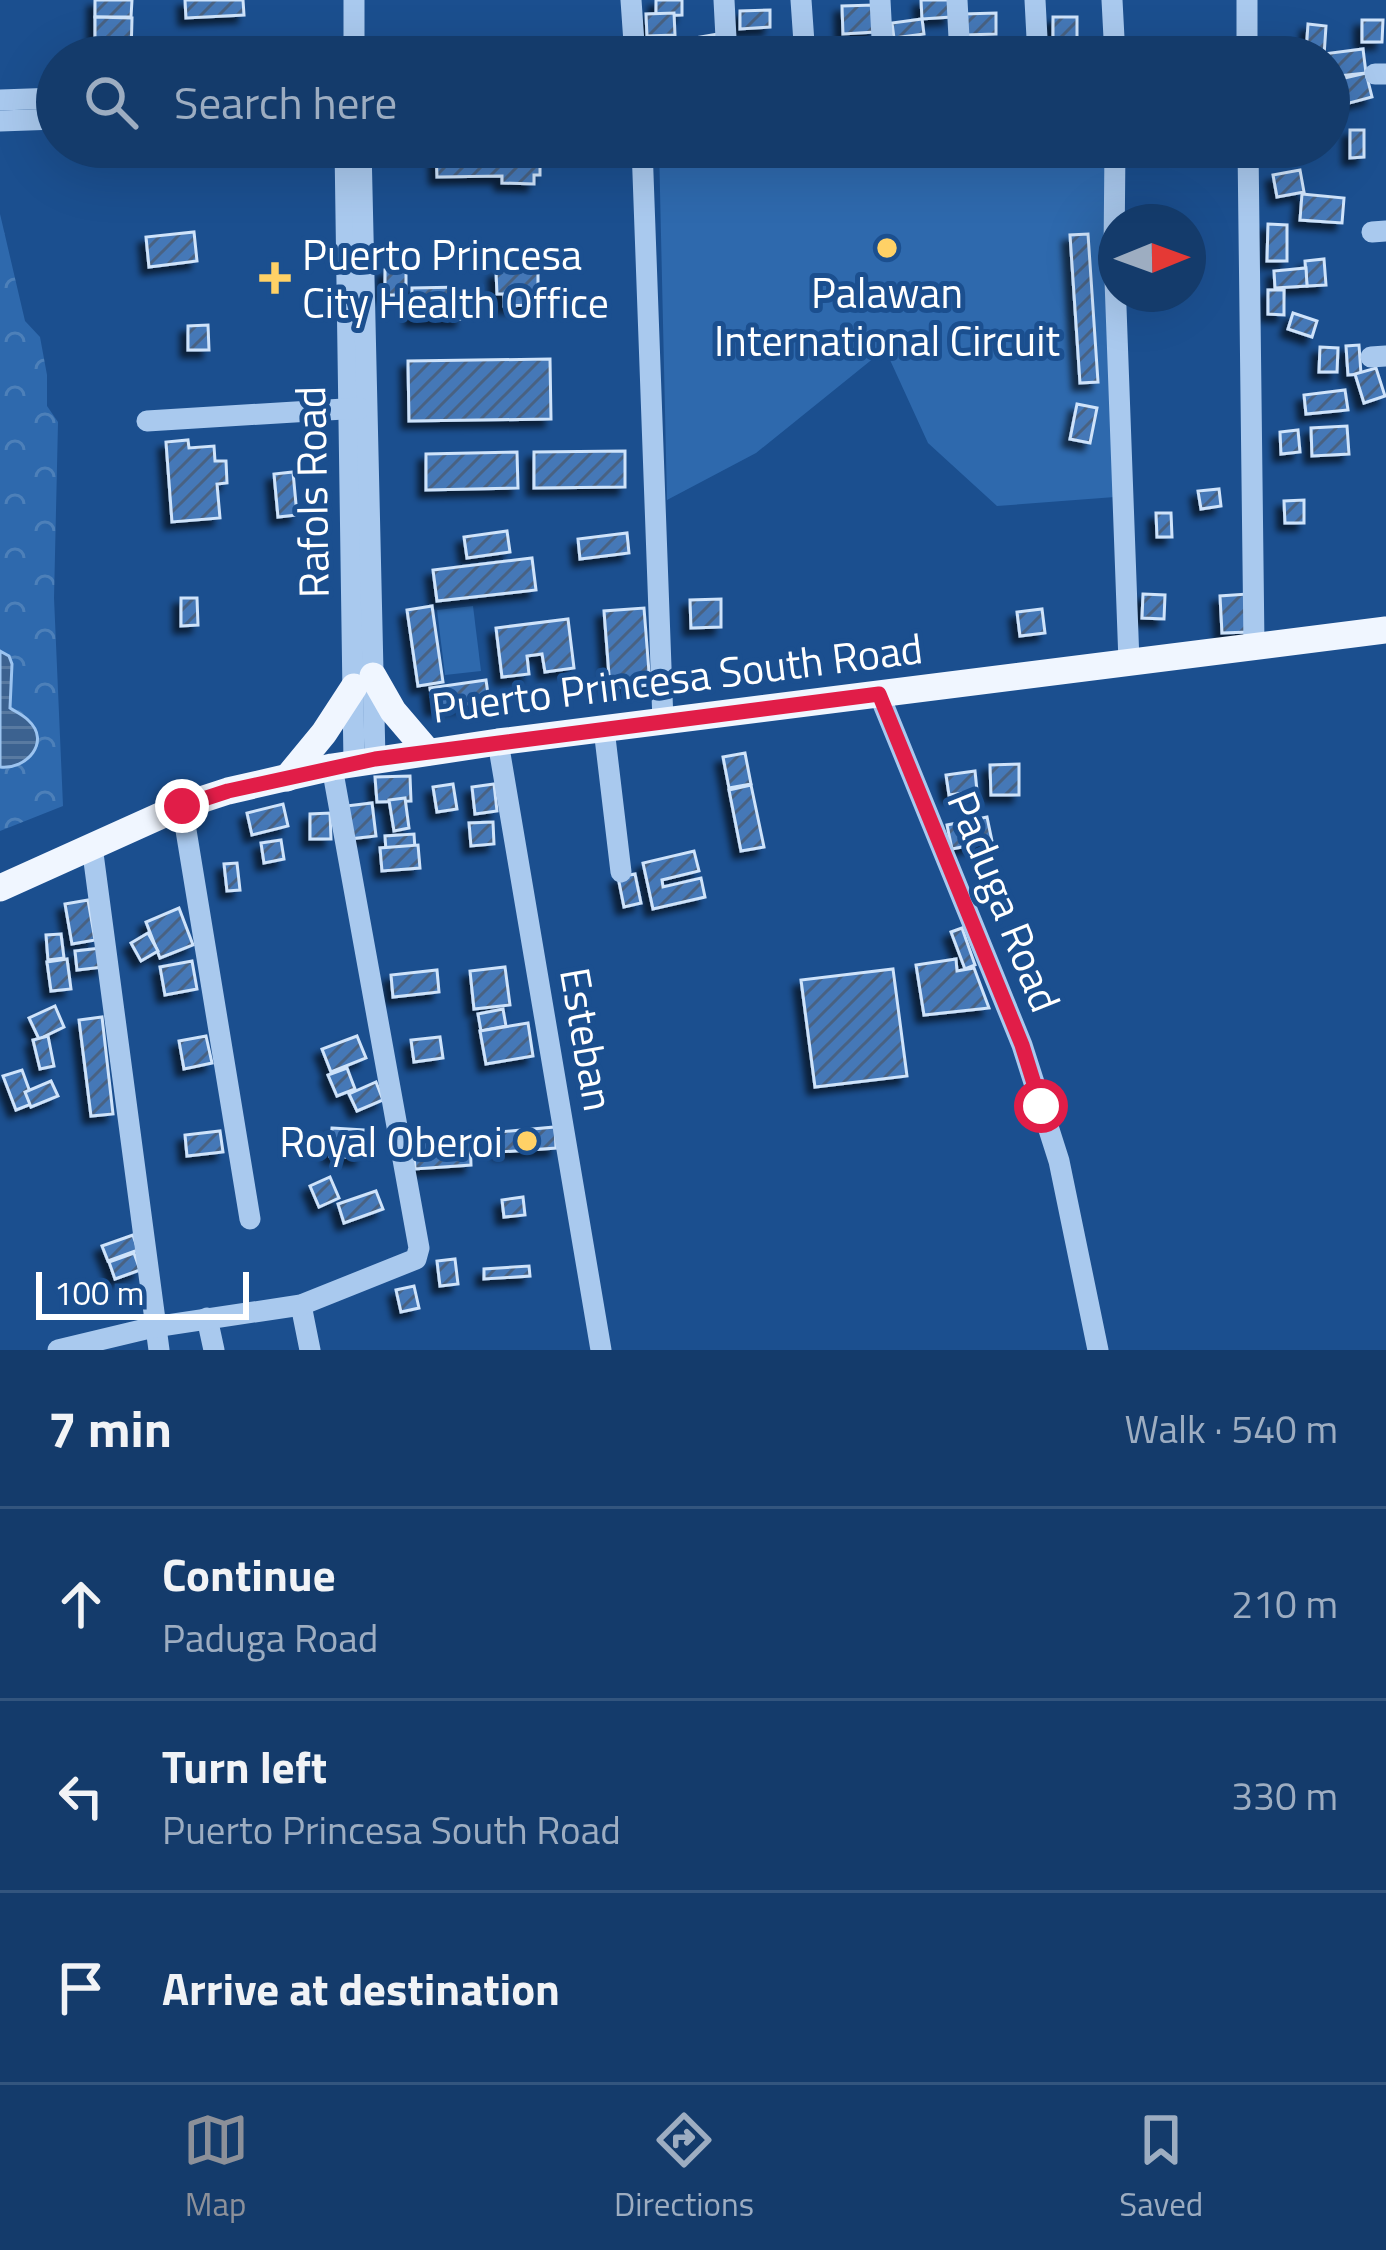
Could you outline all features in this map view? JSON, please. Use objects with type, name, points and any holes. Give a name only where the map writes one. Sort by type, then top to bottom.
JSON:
[{"type":"main road","name":"Puerto Princesa South Road","points":[[0,888],[182,806],[354,763],[1386,630]]},
{"type":"main road","points":[[287,778],[363,682],[428,752]]},
{"type":"street","points":[[354,0],[354,36]]},
{"type":"street","points":[[631,0],[634,36]]},
{"type":"street","points":[[724,0],[726,36]]},
{"type":"street","points":[[801,0],[804,36]]},
{"type":"street","points":[[880,0],[882,36]]},
{"type":"street","points":[[957,0],[959,36]]},
{"type":"street","points":[[1035,0],[1037,36]]},
{"type":"street","points":[[1112,0],[1114,36]]},
{"type":"street","points":[[1247,0],[1247,36]]},
{"type":"street","points":[[0,100],[36,99]]},
{"type":"street","points":[[0,121],[36,120]]},
{"type":"street","name":"Rafols Road","points":[[58,1350],[154,1327],[301,1305],[412,1263],[419,1248],[354,763],[363,682],[346,168]]},
{"type":"street","name":"Rafols Road","points":[[357,408],[362,168]]},
{"type":"street","points":[[643,168],[663,722]]},
{"type":"street","points":[[1115,168],[1129,662]]},
{"type":"street","points":[[1248,168],[1254,646]]},
{"type":"street","points":[[147,421],[357,408]]},
{"type":"street","name":"Paduga Road","points":[[879,694],[1022,1045],[1059,1161],[1098,1350]]},
{"type":"street","points":[[604,729],[621,872]]},
{"type":"street","name":"Esteban","points":[[499,742],[601,1350]]},
{"type":"street","points":[[182,806],[250,1219]]},
{"type":"street","points":[[92,846],[159,1350]]},
{"type":"street","points":[[301,1305],[310,1350]]},
{"type":"street","points":[[207,1318],[214,1350]]},
{"type":"green space","name":"Palawan International Circuit","points":[[659,168],[1112,168],[1112,204],[1098,204],[1098,312],[1113,312],[1115,497],[997,506],[928,443],[885,349],[756,453],[667,500]]},
{"type":"green space","points":[[0,214],[25,321],[40,337],[47,406],[58,422],[54,598],[63,806],[0,831]]},
{"type":"green space","points":[[473,606],[481,671],[445,675],[437,610]]},
{"type":"shaded area","points":[[0,651],[12,664],[10,708],[28,720],[37,737],[33,753],[10,767],[0,767]]},
{"type":"building","points":[[95,0],[132,0],[131,17],[95,17]]},
{"type":"building","points":[[185,0],[243,0],[244,15],[186,18]]},
{"type":"building","points":[[656,0],[682,0],[682,15],[656,16]]},
{"type":"building","points":[[921,0],[949,0],[951,17],[922,19]]},
{"type":"building","points":[[874,5],[875,32],[843,34],[842,6]]},
{"type":"building","points":[[770,10],[770,27],[740,29],[740,11]]},
{"type":"building","points":[[674,13],[675,35],[647,36],[646,14]]},
{"type":"building","points":[[996,13],[996,34],[965,35],[964,14]]},
{"type":"building","points":[[95,17],[132,18],[132,36],[95,36]]},
{"type":"building","points":[[1053,17],[1077,17],[1077,36],[1053,36]]},
{"type":"building","points":[[922,19],[924,34],[894,36],[892,23]]},
{"type":"building","points":[[1362,20],[1383,20],[1382,42],[1362,42]]},
{"type":"building","points":[[1308,24],[1326,26],[1325,36],[1307,36]]},
{"type":"building","points":[[1363,49],[1366,73],[1350,75],[1350,51]]},
{"type":"building","points":[[1366,73],[1372,97],[1350,103],[1350,77]]},
{"type":"building","points":[[1350,130],[1364,130],[1364,157],[1350,158]]},
{"type":"building","points":[[437,168],[540,168],[534,184],[502,183],[502,176],[437,177]]},
{"type":"building","points":[[1300,170],[1304,192],[1277,197],[1273,175]]},
{"type":"building","points":[[1302,194],[1344,198],[1342,223],[1300,220]]},
{"type":"building","points":[[1268,224],[1287,225],[1287,261],[1267,261]]},
{"type":"building","points":[[194,232],[197,261],[149,267],[146,237]]},
{"type":"building","points":[[1088,234],[1098,382],[1080,383],[1070,235]]},
{"type":"building","points":[[1324,259],[1326,285],[1307,286],[1305,261]]},
{"type":"building","points":[[1306,268],[1307,286],[1275,288],[1274,271]]},
{"type":"building","points":[[385,270],[406,270],[406,295],[385,295]]},
{"type":"building","points":[[496,271],[538,271],[538,294],[532,294],[532,305],[504,306],[504,294],[497,294]]},
{"type":"building","points":[[462,287],[462,319],[412,319],[412,288]]},
{"type":"building","points":[[1268,290],[1284,290],[1284,315],[1268,314]]},
{"type":"building","points":[[1293,313],[1317,321],[1312,337],[1288,329]]},
{"type":"building","points":[[208,325],[209,350],[188,350],[188,326]]},
{"type":"building","points":[[1359,345],[1361,374],[1348,375],[1346,346]]},
{"type":"building","points":[[1320,347],[1338,348],[1337,372],[1319,372]]},
{"type":"building","points":[[550,359],[551,419],[409,421],[408,361]]},
{"type":"building","points":[[1376,368],[1385,396],[1364,403],[1355,374]]},
{"type":"building","points":[[1345,390],[1348,410],[1306,414],[1304,395]]},
{"type":"building","points":[[1077,404],[1097,408],[1090,443],[1070,439]]},
{"type":"building","points":[[1347,426],[1349,454],[1312,456],[1311,428]]},
{"type":"building","points":[[1298,430],[1300,452],[1281,454],[1280,432]]},
{"type":"building","points":[[188,440],[189,448],[214,446],[215,461],[226,461],[227,483],[217,484],[220,518],[172,522],[166,442]]},
{"type":"building","points":[[625,451],[625,487],[534,488],[534,452]]},
{"type":"building","points":[[517,452],[518,488],[426,490],[426,454]]},
{"type":"building","points":[[293,472],[297,515],[278,517],[274,474]]},
{"type":"building","points":[[1219,489],[1221,506],[1201,509],[1198,491]]},
{"type":"building","points":[[1304,500],[1304,523],[1285,523],[1284,501]]},
{"type":"building","points":[[1156,513],[1171,513],[1172,537],[1157,537]]},
{"type":"building","points":[[507,531],[510,552],[467,558],[464,537]]},
{"type":"building","points":[[627,533],[629,553],[580,559],[578,539]]},
{"type":"building","points":[[532,558],[536,590],[437,601],[433,570]]},
{"type":"building","points":[[1143,594],[1165,595],[1164,619],[1142,618]]},
{"type":"building","points":[[1247,594],[1249,632],[1222,633],[1220,596]]},
{"type":"building","points":[[181,598],[197,598],[198,625],[181,626]]},
{"type":"building","points":[[721,599],[721,627],[691,628],[690,600]]},
{"type":"building","points":[[432,606],[443,682],[418,686],[407,610]]},
{"type":"building","points":[[644,608],[650,685],[610,688],[604,611]]},
{"type":"building","points":[[1042,609],[1045,633],[1020,636],[1017,612]]},
{"type":"building","points":[[568,619],[574,668],[545,672],[542,654],[527,656],[529,674],[502,677],[496,628]]},
{"type":"building","points":[[486,680],[489,701],[433,708],[430,688]]},
{"type":"building","points":[[745,753],[751,784],[729,788],[723,757]]},
{"type":"building","points":[[1019,764],[1019,795],[991,795],[990,765]]},
{"type":"building","points":[[975,771],[977,791],[949,795],[946,775]]},
{"type":"building","points":[[410,776],[411,801],[377,802],[375,777]]},
{"type":"building","points":[[453,784],[457,809],[437,812],[433,787]]},
{"type":"building","points":[[494,784],[497,811],[475,814],[472,787]]},
{"type":"building","points":[[751,785],[764,847],[741,851],[729,790]]},
{"type":"building","points":[[405,798],[409,828],[394,831],[389,800]]},
{"type":"building","points":[[372,803],[376,836],[349,839],[346,806]]},
{"type":"building","points":[[283,804],[288,826],[252,835],[247,813]]},
{"type":"building","points":[[330,813],[331,839],[310,839],[310,814]]},
{"type":"building","points":[[987,817],[992,841],[952,849],[947,825]]},
{"type":"building","points":[[493,822],[494,844],[471,846],[469,823]]},
{"type":"building","points":[[414,834],[415,849],[386,851],[385,836]]},
{"type":"building","points":[[281,840],[284,859],[264,863],[261,843]]},
{"type":"building","points":[[418,845],[420,868],[382,871],[380,848]]},
{"type":"building","points":[[694,851],[699,871],[662,880],[663,887],[701,878],[705,897],[653,909],[643,863]]},
{"type":"building","points":[[237,863],[240,890],[227,891],[224,864]]},
{"type":"building","points":[[635,874],[641,903],[624,907],[618,877]]},
{"type":"building","points":[[88,900],[95,940],[72,944],[65,904]]},
{"type":"building","points":[[179,908],[193,945],[160,958],[146,922]]},
{"type":"building","points":[[962,928],[975,965],[965,969],[951,932]]},
{"type":"building","points":[[148,933],[158,951],[141,961],[131,943]]},
{"type":"building","points":[[61,934],[64,958],[48,960],[46,935]]},
{"type":"building","points":[[101,948],[103,967],[77,970],[75,951]]},
{"type":"building","points":[[67,959],[71,989],[51,991],[47,962]]},
{"type":"building","points":[[956,959],[957,971],[974,968],[989,1008],[924,1015],[916,965]]},
{"type":"building","points":[[192,961],[197,989],[165,995],[160,967]]},
{"type":"building","points":[[505,967],[510,1005],[474,1009],[470,971]]},
{"type":"building","points":[[893,969],[907,1076],[815,1087],[801,980]]},
{"type":"building","points":[[437,970],[439,992],[393,997],[391,975]]},
{"type":"building","points":[[55,1006],[64,1027],[39,1039],[29,1018]]},
{"type":"building","points":[[503,1009],[506,1026],[481,1031],[478,1014]]},
{"type":"building","points":[[102,1017],[113,1114],[91,1116],[79,1020]]},
{"type":"building","points":[[528,1023],[533,1056],[486,1064],[480,1031]]},
{"type":"building","points":[[48,1036],[54,1066],[40,1069],[33,1040]]},
{"type":"building","points":[[206,1036],[212,1063],[184,1069],[179,1041]]},
{"type":"building","points":[[357,1036],[366,1058],[331,1072],[322,1049]]},
{"type":"building","points":[[440,1037],[443,1058],[414,1062],[411,1040]]},
{"type":"building","points":[[347,1068],[355,1089],[337,1096],[328,1075]]},
{"type":"building","points":[[22,1070],[34,1103],[16,1110],[3,1076]]},
{"type":"building","points":[[51,1081],[58,1096],[31,1107],[25,1092]]},
{"type":"building","points":[[376,1082],[383,1100],[357,1111],[349,1094]]},
{"type":"building","points":[[555,1127],[556,1148],[500,1152],[498,1132]]},
{"type":"building","points":[[332,1128],[363,1130],[361,1158],[330,1156]]},
{"type":"building","points":[[220,1131],[223,1152],[187,1156],[185,1135]]},
{"type":"building","points":[[470,1136],[471,1165],[415,1169],[413,1140]]},
{"type":"building","points":[[330,1177],[339,1198],[319,1207],[310,1186]]},
{"type":"building","points":[[376,1191],[383,1209],[344,1223],[338,1204]]},
{"type":"building","points":[[523,1197],[525,1215],[504,1217],[502,1200]]},
{"type":"building","points":[[133,1235],[138,1250],[108,1261],[102,1246]]},
{"type":"building","points":[[134,1253],[140,1270],[115,1279],[109,1262]]},
{"type":"building","points":[[455,1259],[458,1284],[440,1286],[437,1261]]},
{"type":"building","points":[[529,1266],[530,1276],[484,1279],[484,1269]]},
{"type":"building","points":[[414,1286],[419,1308],[401,1312],[396,1290]]},
{"type":"place","name":"Palawan International Circuit","points":[[887,248]]},
{"type":"place","name":"Puerto Princesa City Health Office","points":[[275,278]]},
{"type":"place","name":"Royal Oberoi","points":[[527,1141]]},
{"type":"route","points":[[182,806],[228,791],[375,759],[879,694],[1022,1045],[1041,1106]]}]
